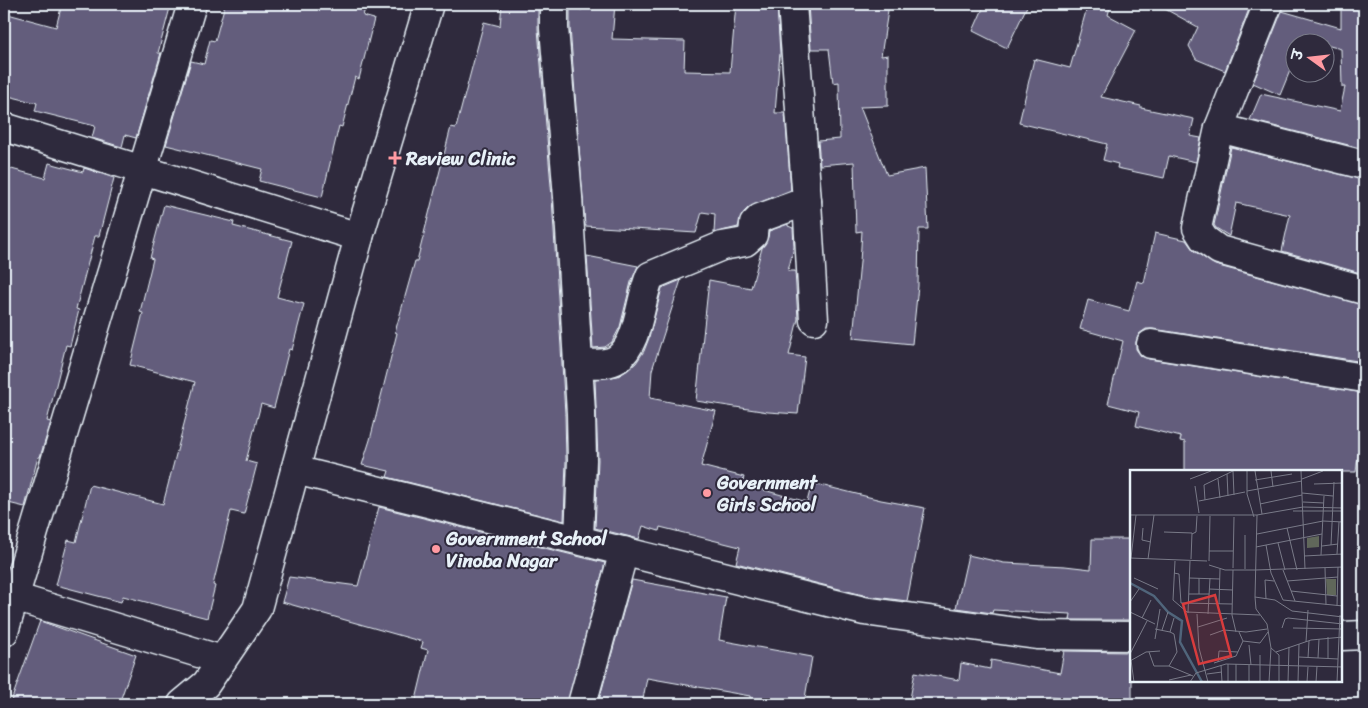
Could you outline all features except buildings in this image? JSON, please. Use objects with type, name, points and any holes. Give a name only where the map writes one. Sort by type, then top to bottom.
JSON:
[{"type":"street","points":[[4,632],[9,596],[143,170],[192,4]]},
{"type":"street","points":[[182,704],[206,684],[257,609],[359,237],[429,4]]},
{"type":"street","points":[[554,4],[554,28],[568,197],[578,364],[582,460],[579,540]]},
{"type":"street","points":[[792,4],[814,320]]},
{"type":"street","points":[[1268,4],[1219,128],[1197,228],[1204,239],[1219,250],[1364,290]]},
{"type":"street","points":[[4,127],[359,237]]},
{"type":"street","points":[[1219,128],[1364,165]]},
{"type":"street","points":[[578,364],[605,363],[616,359],[628,346],[636,327],[644,289],[650,276],[722,246],[745,242],[753,235],[754,224],[760,218],[807,201]]},
{"type":"street","points":[[1151,344],[1364,378]]},
{"type":"street","points":[[295,470],[864,611],[1037,635],[1130,636]]},
{"type":"street","points":[[582,704],[624,551]]},
{"type":"street","points":[[9,596],[222,660]]},
{"type":"street","points":[[1343,636],[1364,635]]},
{"type":"place","name":"Review Clinic","points":[[395,158]]},
{"type":"place","name":"Government Girls School","points":[[707,493]]},
{"type":"place","name":"Government School Vinoba Nagar","points":[[436,549]]}]
